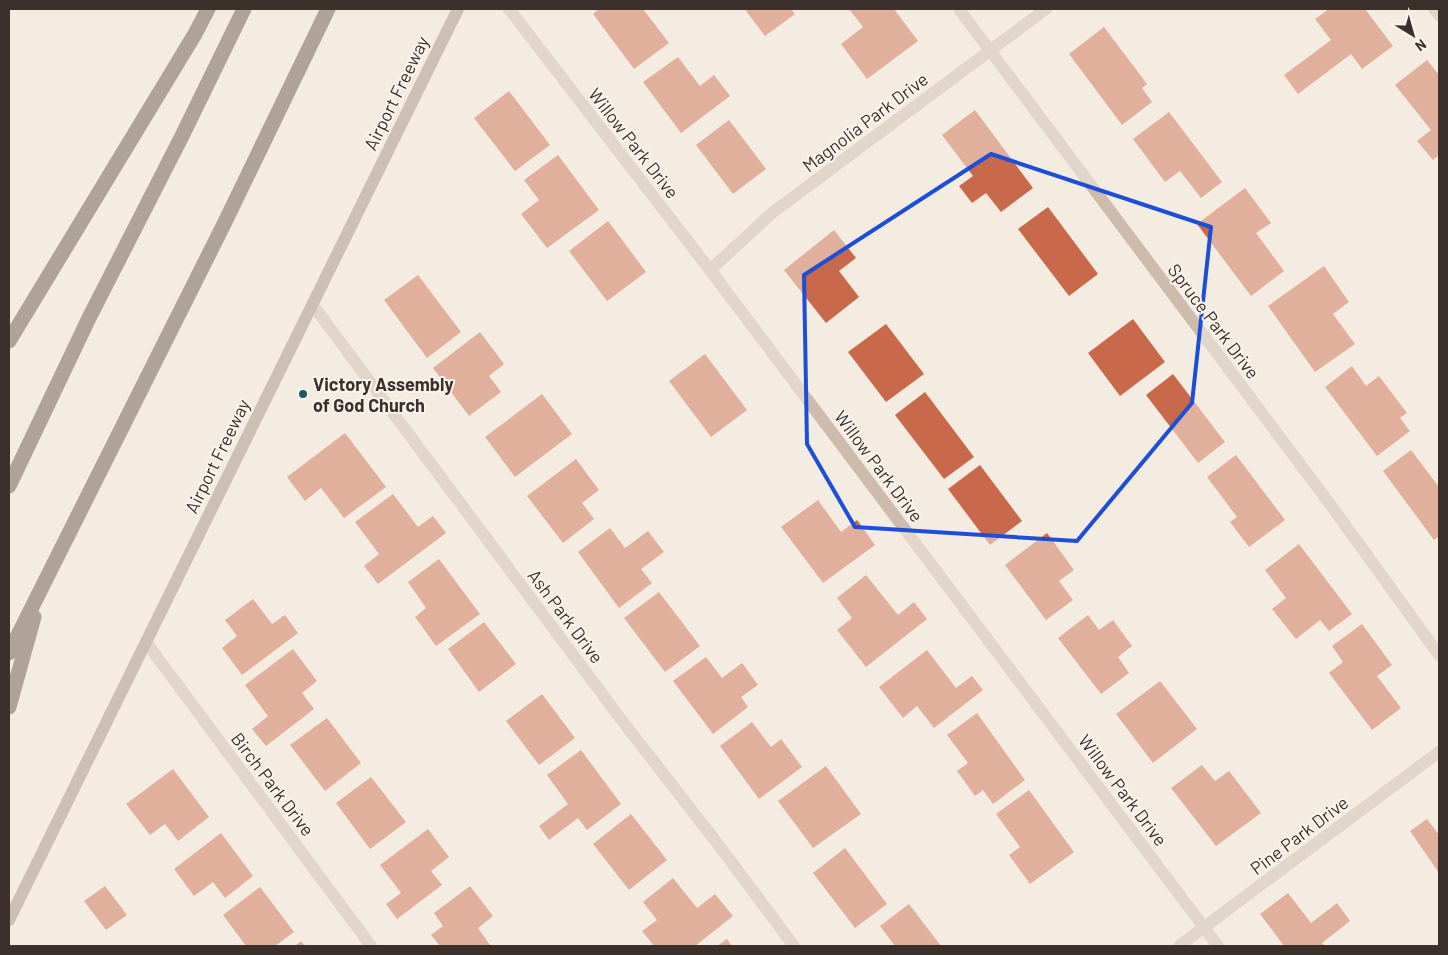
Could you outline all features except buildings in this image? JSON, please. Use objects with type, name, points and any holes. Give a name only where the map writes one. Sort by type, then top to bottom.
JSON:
[{"type":"highway","points":[[9,342],[195,34],[208,9]]},
{"type":"highway","points":[[9,486],[89,318],[182,136],[244,9]]},
{"type":"highway","points":[[9,653],[225,222],[328,9]]},
{"type":"highway","points":[[9,708],[44,582]]},
{"type":"main road","name":"Airport Freeway","points":[[9,920],[458,9]]},
{"type":"street","name":"Willow Park Drive","points":[[509,9],[710,270],[1218,946]]},
{"type":"street","name":"Spruce Park Drive","points":[[959,9],[1324,496],[1439,655]]},
{"type":"street","name":"Magnolia Park Drive","points":[[710,270],[772,213],[1046,9]]},
{"type":"street","points":[[1434,9],[1439,15]]},
{"type":"street","name":"Ash Park Drive","points":[[312,304],[620,718],[794,946]]},
{"type":"street","name":"Birch Park Drive","points":[[146,642],[371,946]]},
{"type":"street","name":"Pine Park Drive","points":[[1179,946],[1439,752]]},
{"type":"highlighted area","points":[[991,154],[1211,227],[1192,403],[1077,541],[855,527],[807,444],[804,275]]},
{"type":"place","name":"Victory Assembly of God Church","points":[[303,394]]}]
